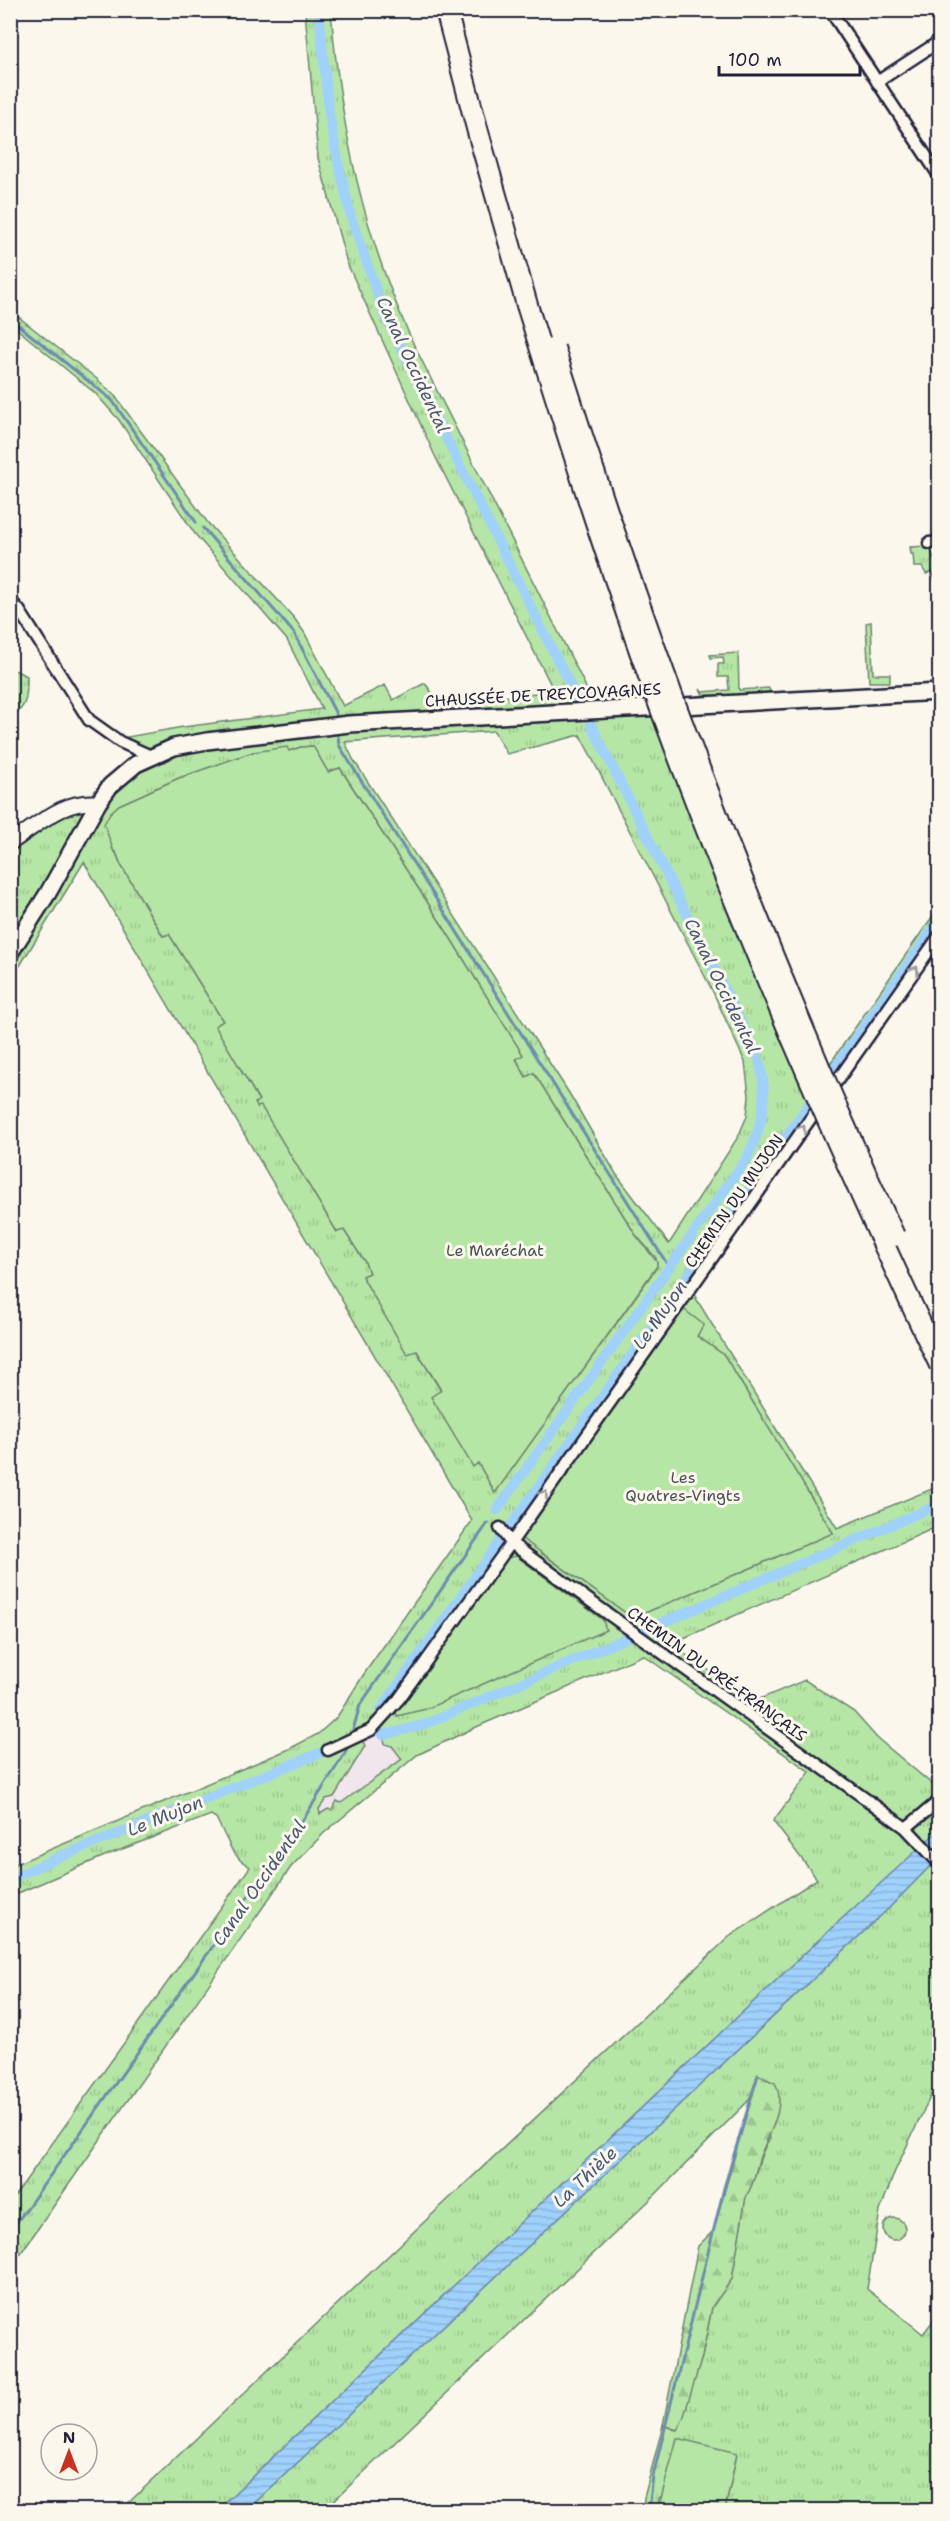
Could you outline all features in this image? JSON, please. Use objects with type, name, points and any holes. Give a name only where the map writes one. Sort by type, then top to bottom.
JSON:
[{"type":"highway","points":[[447,10],[503,223],[564,427],[667,727],[737,907],[808,1078],[939,1365]]},
{"type":"highway","points":[[460,10],[540,301],[618,547],[677,711],[727,844],[798,1018],[864,1171],[939,1333]]},
{"type":"main road","name":"CHAUSSÉE DE TREYCOVAGNES","points":[[10,953],[48,893],[98,803],[121,775],[151,756],[174,747],[349,724],[939,692]]},
{"type":"street","points":[[830,10],[939,177]]},
{"type":"street","points":[[877,82],[939,41]]},
{"type":"street","points":[[10,600],[19,610],[89,720],[120,742],[151,756]]},
{"type":"street","points":[[10,843],[65,807],[83,801],[98,803]]},
{"type":"street","name":"CHEMIN DU MUJON","points":[[328,1750],[371,1730],[399,1699],[939,935]]},
{"type":"street","name":"CHEMIN DU PRÉ-FRANÇAIS","points":[[500,1528],[511,1543],[909,1831],[939,1864]]},
{"type":"street","points":[[909,1831],[939,1800]]},
{"type":"shaded area","points":[[380,1722],[385,1744],[392,1745],[402,1759],[332,1811],[320,1814],[319,1809],[361,1736]]},
{"type":"green space","points":[[305,11],[331,11],[341,98],[357,181],[381,263],[414,345],[588,695],[643,689],[813,1088],[939,907],[939,935],[694,1290],[697,1300],[837,1528],[939,1486],[939,1526],[670,1644],[755,1701],[805,1680],[854,1712],[877,1738],[939,1790],[940,1830],[823,1936],[217,2510],[121,2510],[730,1936],[817,1879],[773,1821],[810,1772],[643,1655],[417,1755],[324,1833],[291,1867],[11,2267],[11,2201],[250,1867],[232,1850],[216,1818],[211,1815],[107,1855],[11,1896],[11,1866],[287,1750],[318,1734],[337,1717],[364,1674],[472,1521],[84,862],[11,980],[11,843],[39,823],[98,803],[150,756],[129,746],[127,737],[183,727],[322,709],[287,640],[195,534],[119,420],[96,394],[11,324],[11,311],[115,396],[208,523],[294,618],[304,632],[343,706],[385,685],[393,700],[425,683],[440,704],[554,691],[435,456],[347,263],[318,158]],"holes":[[[494,731],[507,754],[580,735],[713,992],[745,1062],[749,1096],[747,1116],[738,1137],[669,1244],[616,1174],[569,1093],[353,759],[345,742]],[[313,746],[328,772],[340,768],[446,931],[522,1054],[516,1058],[526,1077],[534,1073],[635,1234],[656,1258],[657,1267],[495,1492],[478,1463],[474,1466],[432,1397],[441,1391],[416,1350],[407,1353],[362,1276],[369,1273],[365,1262],[343,1229],[337,1232],[261,1105],[258,1107],[259,1101],[216,1026],[223,1021],[169,934],[163,936],[115,851],[119,805],[179,778],[253,752],[289,751]],[[704,1325],[697,1336],[724,1355],[833,1533],[633,1618],[540,1552]],[[517,1556],[603,1620],[399,1705]],[[380,1722],[385,1744],[392,1746],[402,1759],[341,1803],[337,1801],[332,1810],[328,1809],[320,1814],[319,1809],[326,1799],[334,1797],[365,1746],[361,1736]]]},
{"type":"green space","points":[[929,546],[939,570],[939,590],[932,572],[926,574],[922,567],[914,567],[913,554],[911,554],[910,547]]},
{"type":"green space","points":[[871,622],[873,674],[890,674],[890,682],[869,682],[866,623]]},
{"type":"green space","points":[[738,653],[739,690],[769,688],[770,692],[726,696],[703,695],[700,689],[702,692],[729,690],[728,677],[718,677],[718,664],[724,664],[723,657],[711,658],[710,655]]},
{"type":"green space","points":[[12,669],[27,676],[27,689],[24,705],[11,717]]},
{"type":"green space","name":"Le Maréchat","points":[[313,746],[328,772],[340,768],[523,1055],[516,1059],[526,1077],[534,1073],[635,1234],[657,1262],[657,1266],[495,1493],[478,1463],[473,1467],[431,1397],[441,1390],[417,1351],[407,1354],[362,1276],[369,1273],[365,1262],[344,1230],[337,1232],[261,1106],[257,1107],[255,1103],[259,1100],[215,1026],[223,1021],[169,934],[163,936],[114,852],[104,824],[110,813],[119,805],[179,778],[253,752],[287,747],[289,751]]},
{"type":"green space","name":"Les Quatres-Vingts","points":[[682,1308],[704,1325],[697,1336],[724,1355],[833,1533],[633,1618],[521,1538]]},
{"type":"green space","points":[[516,1556],[603,1620],[606,1630],[426,1709],[397,1716],[396,1711],[399,1705],[506,1558]]},
{"type":"green space","points":[[939,1857],[939,2078],[895,2171],[880,2211],[867,2289],[923,2334],[939,2313],[939,2510],[725,2510],[737,2453],[659,2498],[658,2510],[643,2510],[663,2425],[676,2430],[702,2357],[712,2307],[732,2279],[746,2196],[762,2152],[770,2138],[758,2075],[749,2100],[655,2195],[324,2510],[247,2510],[889,1908]]},
{"type":"green space","points":[[758,2075],[775,2083],[779,2099],[777,2116],[746,2196],[732,2279],[712,2307],[702,2357],[683,2419],[677,2430],[663,2425],[698,2246],[713,2231]]},
{"type":"green space","points":[[894,2218],[902,2221],[905,2229],[902,2237],[894,2240],[886,2237],[883,2229],[886,2221]]},
{"type":"green space","points":[[677,2438],[737,2453],[725,2510],[658,2510]]},
{"type":"water","name":"La Thièle","points":[[939,1830],[939,1857],[889,1908],[247,2510],[217,2510],[823,1936]]},
{"type":"waterway","name":"Canal Occidental","points":[[319,10],[329,114],[339,165],[351,217],[385,316],[576,697]]},
{"type":"waterway","points":[[12,320],[112,400],[196,522]]},
{"type":"waterway","points":[[203,528],[294,633],[336,714]]},
{"type":"waterway","name":"Canal Occidental","points":[[497,1510],[747,1158],[761,1121],[763,1108],[763,1083],[758,1056],[591,724]]},
{"type":"waterway","points":[[338,736],[339,745],[357,774],[669,1267]]},
{"type":"waterway","name":"Le Mujon","points":[[380,1711],[940,919]]},
{"type":"waterway","points":[[383,1735],[423,1725],[940,1504]]},
{"type":"waterway","name":"Canal Occidental","points":[[351,1737],[360,1705],[488,1523]]},
{"type":"waterway","name":"Canal Occidental","points":[[10,2232],[304,1818],[349,1743]]},
{"type":"waterway","name":"Le Mujon","points":[[10,1879],[320,1753]]},
{"type":"waterway","points":[[649,2510],[653,2476],[724,2188],[758,2075]]}]
